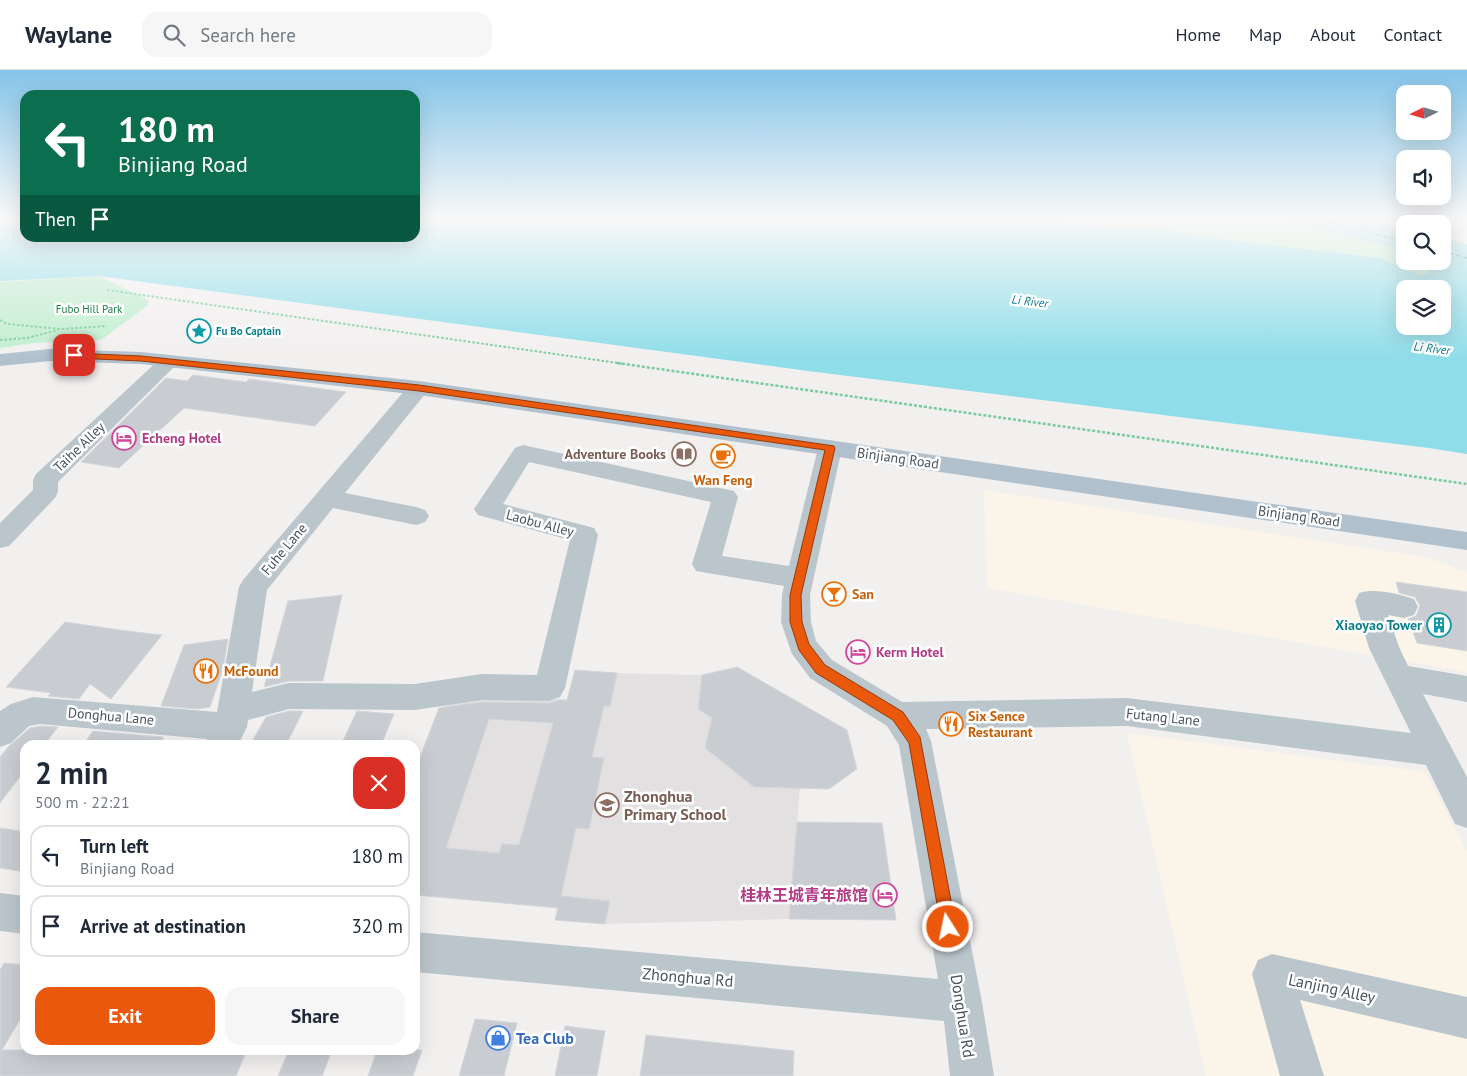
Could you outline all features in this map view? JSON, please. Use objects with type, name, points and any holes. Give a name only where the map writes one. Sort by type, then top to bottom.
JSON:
[{"type":"main road","name":"Binjiang Road","points":[[0,360],[50,355],[118,357],[419,388],[1467,541]]},
{"type":"street","name":"Taihe Alley","points":[[0,538],[46,492],[45,480],[169,361]]},
{"type":"street","name":"Fuhe Lane","points":[[228,727],[254,587],[419,388]]},
{"type":"street","name":"Donghua Rd","points":[[830,448],[796,595],[796,622],[803,646],[821,669],[898,716],[915,741],[962,1002],[972,1076]]},
{"type":"street","name":"Laobu Alley","points":[[228,727],[289,696],[415,697],[482,687],[549,688],[585,535],[487,509],[523,453],[725,497],[706,564],[800,578]]},
{"type":"street","points":[[327,498],[416,516]]},
{"type":"street","points":[[1404,607],[1369,601],[1384,648],[1467,812]]},
{"type":"street","points":[[1404,689],[1467,689]]},
{"type":"street","name":"Donghua Lane","points":[[0,733],[14,718],[27,711],[40,710],[228,727]]},
{"type":"street","name":"Futang Lane","points":[[898,716],[1127,712],[1427,750]]},
{"type":"street","points":[[0,912],[20,914]]},
{"type":"street","name":"Zhonghua Rd","points":[[420,952],[962,1002]]},
{"type":"street","name":"Lanjing Alley","points":[[1302,1076],[1272,974],[1467,1018]]},
{"type":"path","points":[[107,290],[1467,484]]},
{"type":"path","points":[[0,320],[7,324],[61,329],[107,326]]},
{"type":"path","points":[[0,340],[27,338],[61,329]]},
{"type":"shaded area","points":[[984,490],[1425,557],[1467,572],[1467,672],[987,588]]},
{"type":"shaded area","name":"Zhonghua Primary School","points":[[575,670],[702,675],[698,709],[712,718],[705,748],[754,787],[800,788],[789,919],[605,924],[555,920],[557,908],[420,895],[420,757],[439,708],[482,694],[567,700]]},
{"type":"shaded area","points":[[1127,733],[1425,772],[1467,851],[1467,1076],[1206,1076]]},
{"type":"green space","points":[[1409,270],[1428,270],[1430,273],[1420,275]]},
{"type":"green space","name":"Fubo Hill Park","points":[[99,276],[148,300],[148,305],[101,340],[34,343],[0,348],[0,282]]},
{"type":"water","name":"Li River","points":[[0,266],[1396,266],[1396,270],[1409,270],[1420,275],[1430,273],[1428,270],[1451,270],[1451,266],[1467,266],[1467,454],[808,371],[99,276],[0,281]]},
{"type":"building","name":"Echeng Hotel","points":[[193,375],[246,382],[249,379],[346,392],[315,426],[184,408],[119,468],[81,462],[166,378],[187,381]]},
{"type":"building","name":"Xiaoyao Tower","points":[[1396,582],[1467,592],[1467,651],[1417,643],[1408,619],[1416,616],[1420,606],[1415,597],[1399,593]]},
{"type":"building","points":[[342,595],[323,681],[289,681],[264,687],[288,601]]},
{"type":"building","points":[[65,622],[162,635],[111,699],[90,684],[79,699],[48,696],[51,693],[6,687]]},
{"type":"building","points":[[228,639],[223,669],[210,707],[198,709],[161,706],[184,645]]},
{"type":"building","points":[[737,667],[847,730],[857,769],[829,789],[754,787],[705,748],[712,718],[698,709],[702,675]]},
{"type":"building","points":[[575,670],[617,673],[610,706],[604,706],[592,757],[604,758],[589,829],[576,828],[561,896],[610,901],[605,924],[555,920],[558,908],[420,895],[420,757],[439,708],[482,702],[549,703],[567,700]],"holes":[[[489,719],[553,723],[519,845],[502,844],[499,853],[446,848]]]},
{"type":"building","points":[[289,711],[303,711],[288,740],[253,740],[266,717]]},
{"type":"building","points":[[357,711],[394,714],[383,740],[343,740]]},
{"type":"building","points":[[40,726],[58,727],[48,740],[20,740],[20,777],[0,803],[0,757],[9,746],[30,728]]},
{"type":"building","points":[[93,731],[163,737],[163,740],[87,740]]},
{"type":"building","points":[[797,822],[882,823],[896,920],[789,919]]},
{"type":"building","points":[[0,828],[20,831],[20,871],[0,868]]},
{"type":"building","points":[[4,963],[20,965],[20,1019],[2,1050],[20,1050],[20,1055],[245,1055],[236,1076],[0,1076],[0,970]]},
{"type":"building","points":[[475,1019],[517,1023],[504,1076],[459,1076]]},
{"type":"building","points":[[565,1026],[605,1031],[597,1076],[555,1076]]},
{"type":"building","points":[[646,1035],[794,1051],[793,1076],[640,1076]]},
{"type":"building","points":[[420,1050],[422,1050],[413,1076],[368,1076],[375,1055],[420,1055]]},
{"type":"building","points":[[287,1055],[330,1055],[322,1076],[278,1076]]},
{"type":"place","name":"Fu Bo Captain","points":[[199,331]]},
{"type":"place","name":"Echeng Hotel","points":[[124,438]]},
{"type":"place","name":"Adventure Books","points":[[684,454]]},
{"type":"place","name":"Wan Feng","points":[[723,456]]},
{"type":"place","name":"San","points":[[834,594]]},
{"type":"place","name":"Xiaoyao Tower","points":[[1439,625]]},
{"type":"place","name":"Kerm Hotel","points":[[858,652]]},
{"type":"place","name":"McFound","points":[[206,671]]},
{"type":"place","name":"Six Sence Restaurant","points":[[951,724]]},
{"type":"place","name":"Zhonghua Primary School","points":[[607,805]]},
{"type":"place","name":"桂林王城青年旅馆","points":[[885,895]]},
{"type":"place","name":"Tea Club","points":[[498,1038]]},
{"type":"route","points":[[74,355],[141,358],[419,388],[830,448],[796,595],[796,622],[803,646],[821,669],[898,716],[915,741],[948,927]]}]
